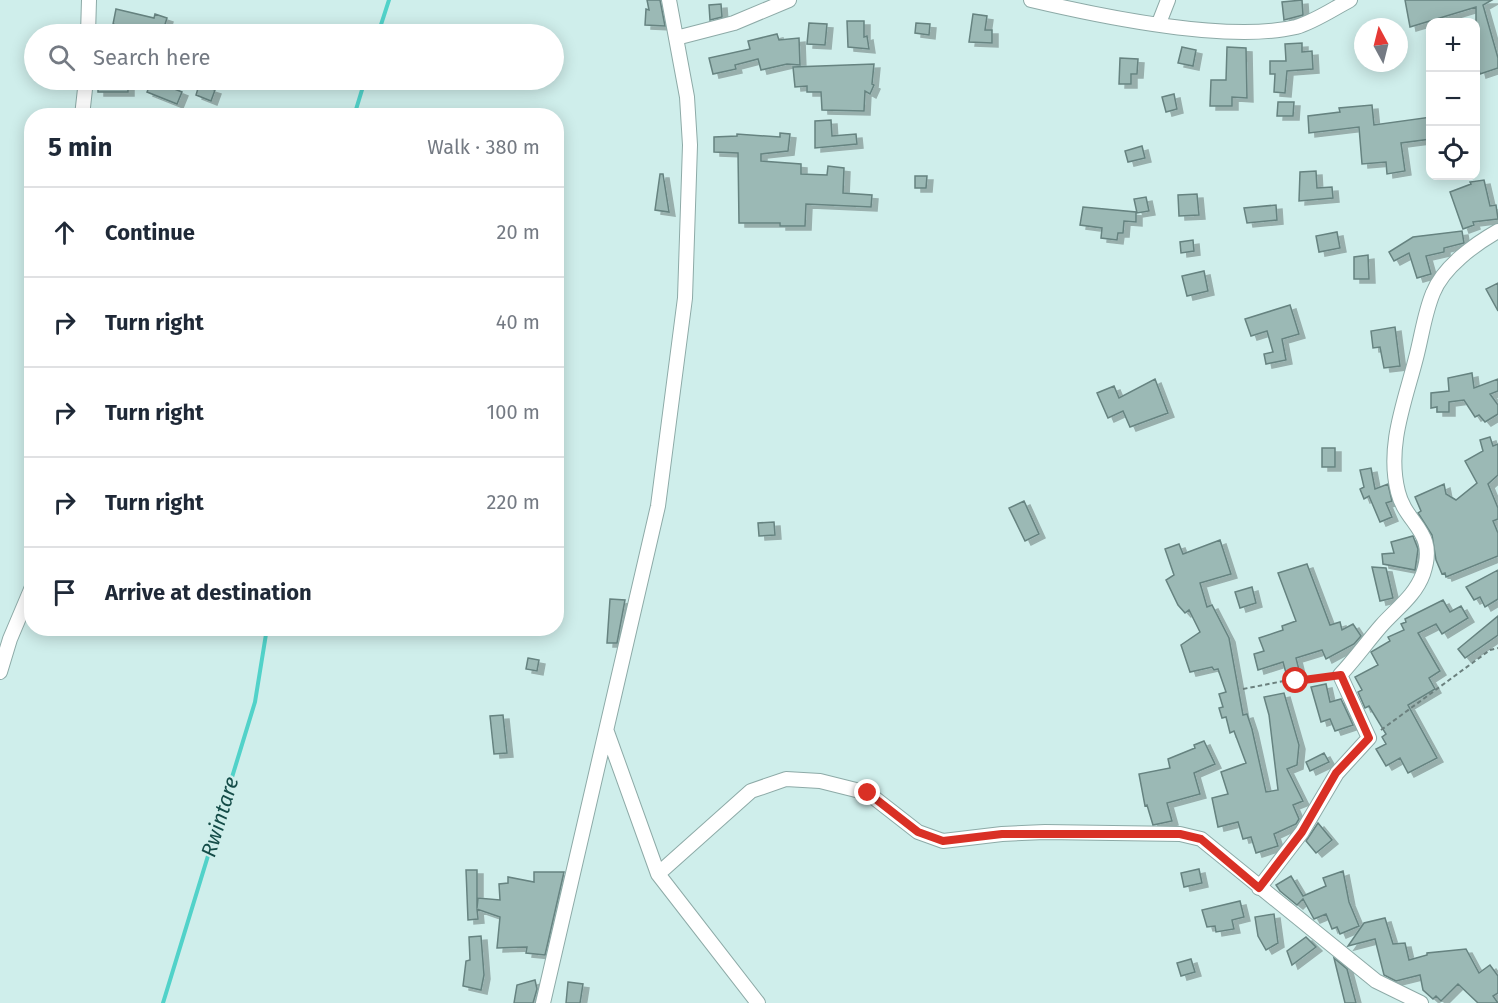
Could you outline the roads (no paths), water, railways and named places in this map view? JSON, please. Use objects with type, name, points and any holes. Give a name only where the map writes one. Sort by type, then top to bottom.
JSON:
[{"type":"street","points":[[88,24],[89,0]]},
{"type":"street","points":[[543,1003],[658,506],[685,298],[690,145],[687,97],[669,0]]},
{"type":"street","points":[[676,38],[734,23],[789,0]]},
{"type":"street","points":[[1030,0],[1075,10],[1207,30],[1270,30],[1298,26],[1350,0]]},
{"type":"street","points":[[1160,23],[1168,0]]},
{"type":"street","points":[[83,108],[85,90]]},
{"type":"street","points":[[1259,888],[1302,832],[1336,773],[1369,738],[1341,675],[1380,626],[1409,598],[1423,573],[1427,547],[1421,529],[1403,509],[1398,491],[1394,469],[1396,430],[1433,291],[1451,268],[1481,241],[1498,231]]},
{"type":"street","points":[[0,672],[10,639],[24,606]]},
{"type":"street","points":[[607,732],[658,874],[758,1003]]},
{"type":"street","points":[[658,874],[751,791],[786,779],[820,781],[868,793],[918,832],[943,841],[1045,832],[1180,834],[1201,839],[1376,981],[1421,1003]]},
{"type":"waterway","name":"Rwintare","points":[[381,24],[389,0]]},
{"type":"waterway","name":"Rwintare","points":[[356,108],[362,90]]},
{"type":"waterway","name":"Rwintare","points":[[163,1003],[255,702],[266,636]]}]
